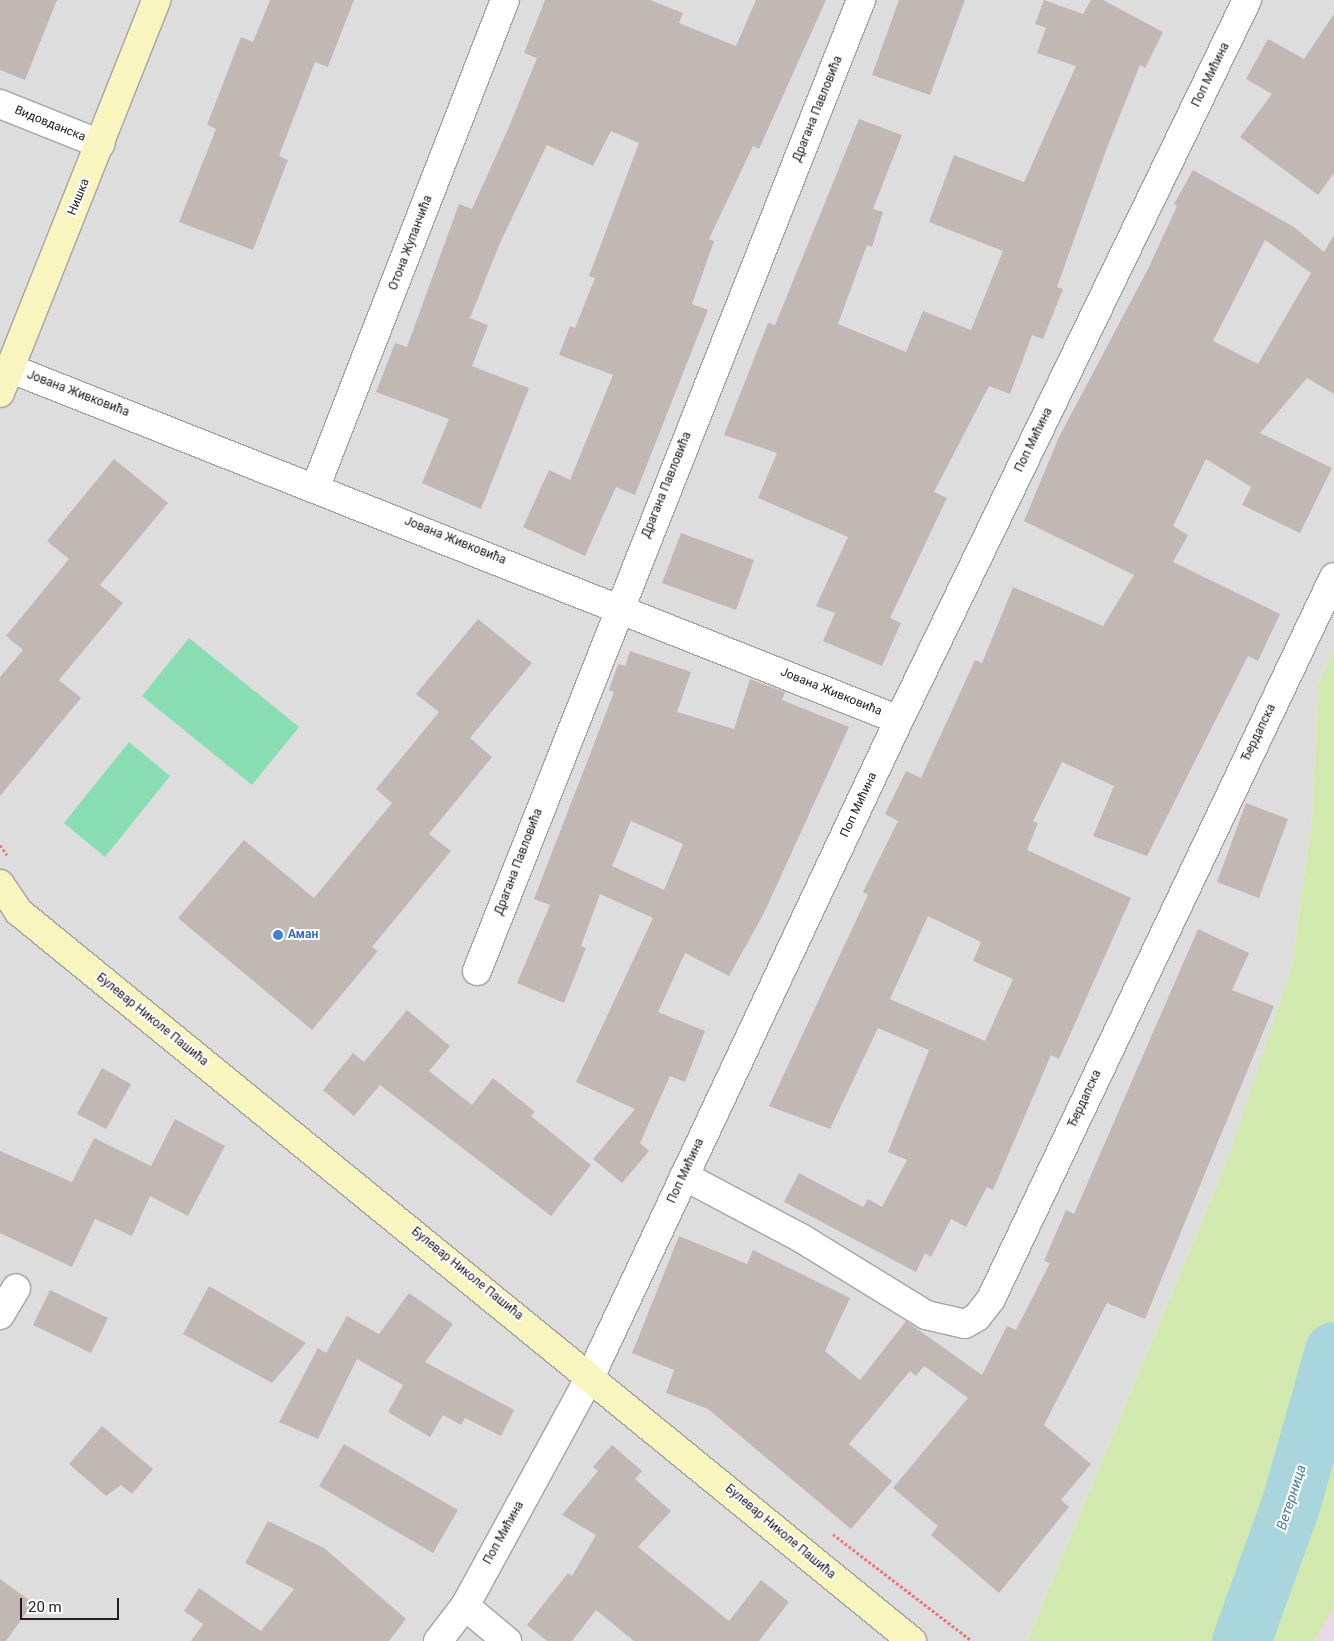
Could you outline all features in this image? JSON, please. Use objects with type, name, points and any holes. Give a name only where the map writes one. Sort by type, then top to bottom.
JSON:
[{"type":"main road","name":"Нишка","points":[[5,380],[156,0]]},
{"type":"main road","name":"Булевар Николе Пашића","points":[[0,884],[10,909],[591,1375],[912,1641]]},
{"type":"street","name":"Отона Жупанчића","points":[[316,486],[505,0]]},
{"type":"street","name":"Драгана Павловића","points":[[477,971],[618,607],[861,0]]},
{"type":"street","name":"Поп Мићина","points":[[438,1641],[464,1606],[591,1375],[899,720],[1247,0]]},
{"type":"street","name":"Видовданска","points":[[0,104],[100,144]]},
{"type":"street","name":"Јована Живковића","points":[[5,380],[316,486],[899,720]]},
{"type":"street","name":"Ђердапска","points":[[684,1176],[800,1238],[926,1315],[965,1324],[977,1317],[991,1299],[1334,578]]},
{"type":"street","points":[[0,1315],[16,1288]]},
{"type":"street","points":[[464,1606],[507,1641]]},
{"type":"shaded area","points":[[0,0],[1334,0],[1334,649],[1318,684],[1312,817],[1292,966],[1227,1161],[1027,1641],[0,1641]]},
{"type":"shaded area","points":[[1334,1605],[1334,1641],[1315,1641]]},
{"type":"green space","points":[[189,638],[299,727],[252,785],[142,696]]},
{"type":"green space","points":[[1334,649],[1334,1605],[1315,1641],[1027,1641],[1227,1161],[1292,966],[1312,817],[1318,684]]},
{"type":"green space","points":[[129,742],[170,776],[105,857],[64,823]]},
{"type":"building","points":[[0,0],[57,0],[25,80],[0,70]]},
{"type":"building","points":[[270,0],[354,0],[328,67],[315,62],[279,156],[288,160],[253,250],[179,222],[216,129],[207,125],[241,37],[253,42]]},
{"type":"building","points":[[545,0],[650,0],[683,13],[679,23],[736,46],[756,0],[826,0],[759,149],[753,146],[709,239],[714,241],[692,304],[708,310],[635,495],[616,487],[585,556],[523,527],[549,470],[570,480],[613,375],[559,355],[570,326],[575,328],[595,278],[589,276],[639,143],[611,131],[593,166],[547,145],[500,243],[470,318],[488,325],[472,366],[529,388],[481,509],[422,483],[449,419],[376,392],[395,343],[407,347],[459,204],[472,209],[508,129],[537,58],[524,53]]},
{"type":"building","points":[[899,0],[965,0],[930,95],[872,75]]},
{"type":"building","points":[[1044,0],[1083,14],[1091,0],[1103,0],[1163,32],[1145,68],[1140,65],[1108,145],[1057,287],[1063,289],[1043,339],[1032,335],[1010,394],[989,386],[934,492],[947,498],[890,618],[901,623],[882,666],[823,641],[835,613],[816,606],[848,537],[758,498],[777,453],[724,435],[768,323],[775,325],[859,119],[902,135],[873,209],[883,212],[872,247],[867,245],[838,324],[906,352],[923,311],[971,330],[1003,251],[929,222],[954,155],[1024,182],[1076,66],[1037,53],[1046,28],[1035,24]]},
{"type":"building","points":[[1334,14],[1334,173],[1318,195],[1240,137],[1272,94],[1246,79],[1268,39],[1304,59]]},
{"type":"building","points":[[1193,170],[1294,227],[1324,252],[1334,235],[1334,394],[1307,378],[1260,433],[1332,468],[1300,533],[1242,505],[1251,487],[1206,459],[1173,526],[1188,535],[1173,562],[1280,614],[1258,661],[1248,656],[1147,856],[1093,836],[1114,786],[1062,762],[1033,821],[1038,823],[1027,850],[1131,898],[1059,1059],[1051,1055],[993,1190],[987,1187],[966,1227],[951,1219],[931,1257],[925,1253],[916,1272],[784,1202],[799,1173],[863,1207],[868,1199],[882,1207],[907,1160],[888,1152],[929,1050],[878,1028],[830,1129],[769,1106],[868,895],[863,892],[898,821],[885,814],[906,771],[921,778],[975,660],[982,663],[1013,587],[1103,626],[1134,575],[1024,521],[1059,437],[1148,269],[1177,206],[1174,204]],"holes":[[[1265,240],[1311,273],[1258,364],[1213,341]],[[928,916],[981,942],[973,961],[1013,979],[985,1041],[890,999]]]},
{"type":"building","points":[[114,459],[168,503],[100,585],[123,603],[59,680],[81,698],[0,796],[0,677],[23,650],[6,636],[69,559],[47,541]]},
{"type":"building","points":[[681,533],[754,560],[736,610],[662,583]]},
{"type":"building","points":[[478,619],[532,663],[470,738],[492,757],[429,834],[451,851],[372,947],[378,951],[312,1030],[178,918],[244,840],[314,898],[392,803],[376,789],[439,712],[416,694]]},
{"type":"building","points":[[630,651],[691,672],[677,712],[734,729],[750,679],[785,692],[782,700],[849,727],[764,913],[729,976],[685,953],[658,1012],[705,1031],[685,1082],[670,1076],[640,1143],[649,1151],[622,1183],[593,1159],[635,1109],[576,1082],[653,918],[600,894],[581,946],[586,948],[564,1003],[517,983],[550,905],[534,899],[614,692],[609,690],[618,664],[625,666]],"holes":[[[631,821],[683,844],[664,890],[612,866]]]},
{"type":"building","points":[[1246,803],[1288,819],[1259,898],[1217,882]]},
{"type":"building","points":[[1198,929],[1249,953],[1232,990],[1274,1006],[1145,1319],[1107,1303],[1044,1425],[1091,1464],[1061,1500],[1069,1507],[999,1593],[931,1535],[938,1526],[893,1488],[968,1398],[924,1366],[916,1376],[910,1371],[849,1444],[892,1481],[851,1529],[708,1409],[666,1393],[674,1370],[632,1353],[679,1236],[747,1264],[753,1250],[850,1298],[825,1351],[860,1380],[906,1321],[982,1375],[1007,1326],[1016,1330],[1050,1263],[1044,1261],[1066,1210],[1074,1214]]},
{"type":"building","points":[[407,1010],[450,1046],[429,1071],[472,1105],[493,1078],[535,1112],[531,1116],[591,1165],[551,1216],[380,1085],[354,1116],[323,1090],[353,1053],[364,1062]]},
{"type":"building","points":[[102,1068],[131,1084],[106,1129],[77,1114]]},
{"type":"building","points":[[175,1119],[225,1146],[188,1216],[150,1196],[132,1236],[95,1219],[72,1267],[0,1233],[0,1151],[72,1182],[94,1138],[151,1166]]},
{"type":"building","points":[[209,1286],[306,1343],[272,1383],[183,1334]]},
{"type":"building","points":[[50,1290],[108,1318],[91,1353],[33,1325]]},
{"type":"building","points":[[409,1293],[453,1324],[425,1362],[514,1410],[501,1436],[465,1418],[461,1425],[443,1415],[430,1437],[388,1412],[403,1385],[357,1359],[318,1439],[279,1422],[318,1348],[326,1353],[347,1316],[379,1334]]},
{"type":"building","points":[[102,1426],[153,1469],[132,1494],[121,1485],[106,1496],[69,1464]]},
{"type":"building","points":[[344,1444],[458,1510],[433,1553],[319,1486]]},
{"type":"building","points":[[612,1445],[642,1471],[635,1479],[671,1511],[638,1547],[729,1621],[761,1580],[789,1602],[759,1641],[634,1641],[596,1610],[572,1641],[547,1641],[527,1625],[568,1573],[572,1576],[596,1535],[562,1515],[598,1471],[593,1467]]},
{"type":"building","points":[[268,1521],[324,1548],[406,1619],[389,1641],[191,1641],[203,1624],[184,1611],[199,1588],[261,1631],[294,1589],[245,1563]]},
{"type":"building","points":[[0,1579],[33,1603],[6,1641],[0,1641]]},
{"type":"waterway","name":"Ветерница","points":[[1241,1641],[1290,1506],[1334,1351]]},
{"type":"place","name":"Аман","points":[[278,935]]}]
